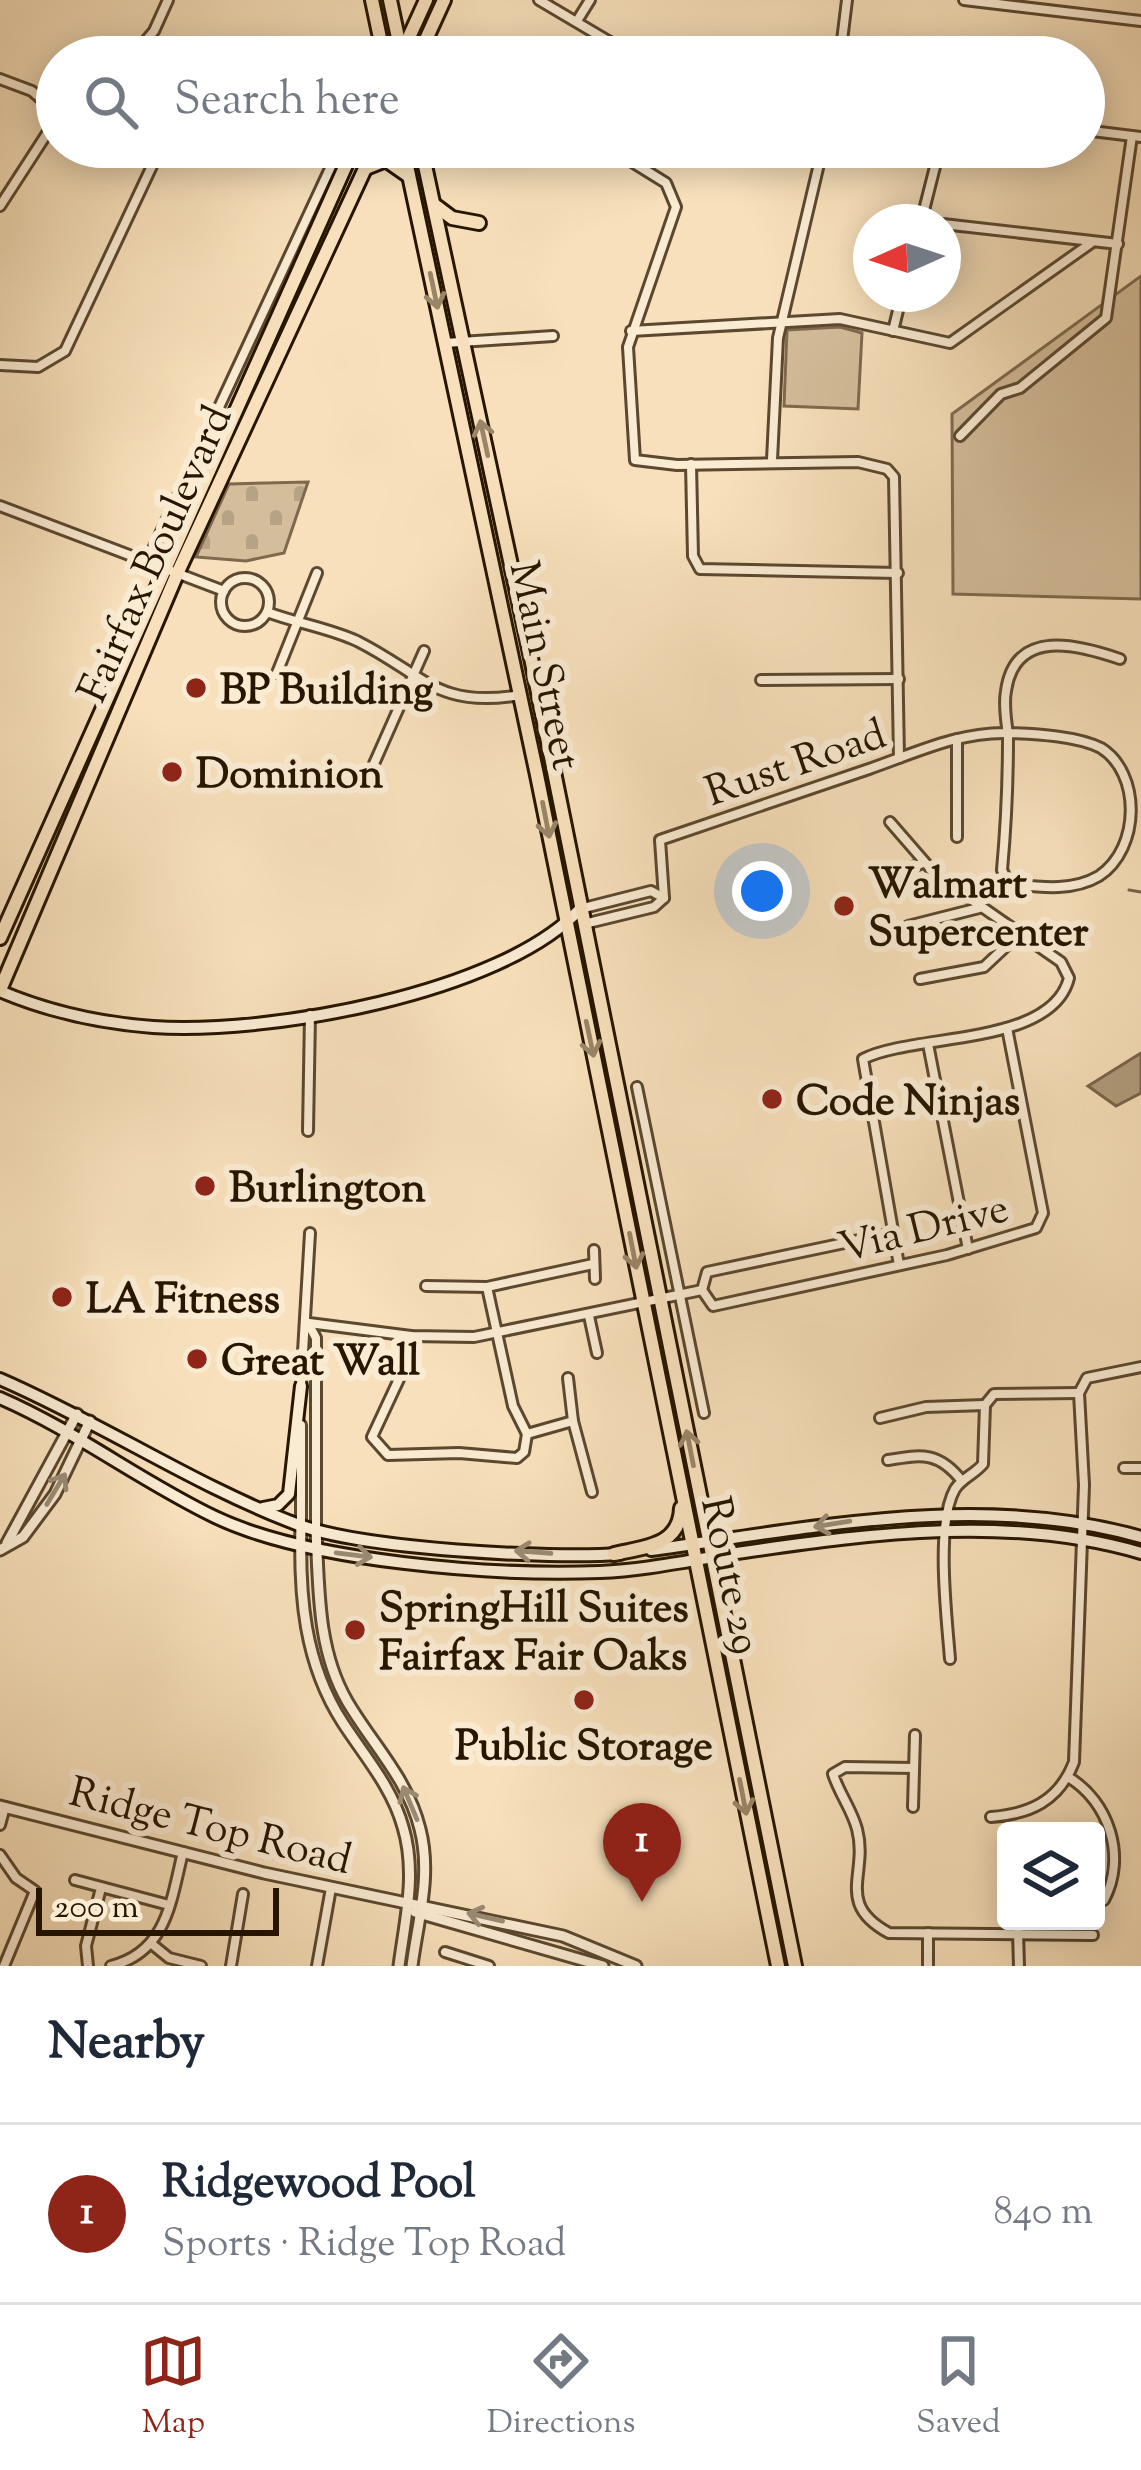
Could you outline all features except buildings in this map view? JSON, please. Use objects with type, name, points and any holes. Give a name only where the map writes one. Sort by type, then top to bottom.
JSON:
[{"type":"main road","points":[[372,0],[380,36]]},
{"type":"main road","points":[[390,0],[397,36]]},
{"type":"main road","points":[[410,36],[426,0]]},
{"type":"main road","points":[[428,36],[444,0]]},
{"type":"main road","name":"Fairfax Boulevard","points":[[0,938],[200,488],[232,395],[342,168]]},
{"type":"main road","name":"Fairfax Boulevard","points":[[0,990],[177,574],[364,168]]},
{"type":"main road","points":[[363,171],[369,168]]},
{"type":"main road","points":[[402,168],[410,177]]},
{"type":"main road","name":"Main Street","points":[[408,168],[622,1198]]},
{"type":"main road","name":"Main Street","points":[[426,168],[638,1198]]},
{"type":"main road","points":[[434,205],[452,218],[479,223]]},
{"type":"main road","points":[[80,755],[95,766]]},
{"type":"main road","points":[[30,872],[44,882]]},
{"type":"main road","points":[[0,990],[44,1008],[146,1027],[310,1015],[437,990],[566,925],[580,909]]},
{"type":"main road","points":[[566,925],[583,925]]},
{"type":"main road","name":"Route 29","points":[[622,1198],[778,1966]]},
{"type":"main road","name":"Route 29","points":[[638,1198],[795,1966]]},
{"type":"main road","points":[[0,1379],[261,1508],[316,1530],[452,1546],[614,1554],[694,1552]]},
{"type":"main road","points":[[261,1508],[278,1505],[289,1494],[293,1420],[302,1385]]},
{"type":"main road","points":[[0,1398],[76,1435],[177,1498],[237,1527],[317,1550],[604,1572],[710,1550],[865,1534],[948,1531],[1080,1539],[1141,1553]]},
{"type":"main road","points":[[614,1554],[658,1544],[675,1533],[680,1520],[678,1471]]},
{"type":"main road","points":[[710,1550],[886,1516],[1081,1524],[1141,1537]]},
{"type":"street","points":[[150,36],[168,0]]},
{"type":"street","points":[[538,0],[601,36]]},
{"type":"street","points":[[577,21],[590,0]]},
{"type":"street","points":[[843,36],[847,0]]},
{"type":"street","points":[[964,0],[1037,4],[1141,21]]},
{"type":"street","points":[[0,80],[36,95]]},
{"type":"street","points":[[961,436],[1001,394],[1020,388],[1106,318],[1136,136],[1105,132]]},
{"type":"street","points":[[0,206],[36,149]]},
{"type":"street","points":[[0,365],[38,368],[65,351],[151,168]]},
{"type":"street","points":[[317,212],[333,168]]},
{"type":"street","points":[[642,168],[666,183],[676,207],[631,331],[634,458],[645,465],[772,460],[858,462],[886,469],[897,486],[899,759]]},
{"type":"street","points":[[772,460],[780,322],[819,168]]},
{"type":"street","points":[[927,204],[935,168]]},
{"type":"street","points":[[961,226],[1118,244]]},
{"type":"street","points":[[631,331],[840,319],[943,344],[957,341],[1091,243]]},
{"type":"street","points":[[893,331],[898,312]]},
{"type":"street","points":[[445,343],[553,336]]},
{"type":"street","points":[[147,562],[232,395],[254,407]]},
{"type":"street","points":[[691,464],[693,556],[700,569],[898,573]]},
{"type":"street","points":[[185,481],[200,488]]},
{"type":"street","points":[[0,506],[224,591]]},
{"type":"street","points":[[277,673],[317,573]]},
{"type":"street","points":[[251,579],[264,589],[267,612],[256,623],[234,624],[223,613],[224,591],[236,580],[251,579]]},
{"type":"street","points":[[267,612],[353,639],[446,696],[477,701],[520,695]]},
{"type":"street","points":[[1008,733],[1096,745],[1127,766],[1138,796],[1137,814],[1123,852],[1098,878],[1059,888],[1009,884],[1005,879],[1006,688],[1018,663],[1031,651],[1067,642],[1120,659]]},
{"type":"street","points":[[369,775],[424,651]]},
{"type":"street","points":[[760,680],[899,679]]},
{"type":"street","name":"Rust Road","points":[[664,898],[660,840],[957,739],[1008,733]]},
{"type":"street","points":[[957,739],[957,837]]},
{"type":"street","points":[[890,822],[923,863],[1060,962],[1068,983],[1050,1005],[1006,1028],[869,1055],[861,1063],[899,1265]]},
{"type":"street","points":[[897,873],[923,863]]},
{"type":"street","points":[[580,909],[651,891],[664,898],[655,907],[583,925]]},
{"type":"street","points":[[908,926],[980,908]]},
{"type":"street","points":[[920,979],[984,967],[1018,935]]},
{"type":"street","points":[[308,1131],[310,1015]]},
{"type":"street","name":"Via Drive","points":[[702,1290],[713,1306],[968,1249],[1032,1229],[1043,1218],[1006,1028]]},
{"type":"street","points":[[928,1044],[968,1249]]},
{"type":"street","points":[[638,1088],[704,1413]]},
{"type":"street","points":[[310,1232],[308,1323],[302,1338],[304,1620],[324,1690],[393,1800],[409,1855],[399,1966]]},
{"type":"street","points":[[308,1323],[411,1336],[499,1334],[702,1290],[707,1272],[892,1233]]},
{"type":"street","points":[[594,1250],[595,1280]]},
{"type":"street","points":[[426,1286],[487,1287],[592,1264]]},
{"type":"street","points":[[411,1336],[407,1362],[372,1437],[380,1450],[388,1455],[517,1458],[524,1452],[527,1434],[513,1406],[487,1287]]},
{"type":"street","points":[[589,1316],[597,1353]]},
{"type":"street","points":[[308,1323],[316,1338],[316,1530],[322,1622],[332,1669],[406,1791],[419,1826],[426,1879],[412,1966]]},
{"type":"street","points":[[991,1816],[1037,1807],[1068,1777],[1078,1747],[1079,1393],[1087,1378],[1141,1367]]},
{"type":"street","points":[[568,1378],[573,1420],[592,1492]]},
{"type":"street","points":[[950,1659],[949,1516],[962,1481],[983,1464],[985,1406],[994,1394],[1079,1393]]},
{"type":"street","points":[[880,1418],[926,1407],[985,1406]]},
{"type":"street","points":[[76,1435],[77,1414]]},
{"type":"street","points":[[527,1434],[573,1420]]},
{"type":"street","points":[[4,1547],[89,1421]]},
{"type":"street","points":[[888,1460],[930,1454],[962,1481]]},
{"type":"street","points":[[1124,1468],[1141,1468]]},
{"type":"street","points":[[913,1807],[915,1735]]},
{"type":"street","points":[[914,1768],[845,1767],[833,1774],[858,1831],[857,1904],[873,1924],[889,1933],[1093,1935]]},
{"type":"street","points":[[1068,1777],[1091,1793],[1110,1828],[1111,1883],[1105,1898]]},
{"type":"street","points":[[0,1825],[3,1807]]},
{"type":"street","name":"Ridge Top Road","points":[[3,1807],[331,1888],[407,1904],[422,1902],[563,1936],[628,1964]]},
{"type":"street","points":[[111,1966],[153,1945],[170,1905],[183,1852]]},
{"type":"street","points":[[0,1856],[16,1878],[35,1891],[4,1966]]},
{"type":"street","points":[[75,1880],[170,1905]]},
{"type":"street","points":[[88,1966],[86,1946],[101,1888]]},
{"type":"street","points":[[317,1966],[331,1888]]},
{"type":"street","points":[[231,1966],[243,1894]]},
{"type":"street","points":[[407,1904],[419,1916],[603,1966]]},
{"type":"street","points":[[1018,1932],[1019,1966]]},
{"type":"street","points":[[928,1933],[928,1966]]},
{"type":"street","points":[[153,1945],[169,1958],[201,1966]]},
{"type":"street","points":[[445,1952],[489,1966]]},
{"type":"green space","points":[[1141,276],[1141,599],[953,594],[952,414]]},
{"type":"green space","points":[[840,327],[862,333],[858,409],[784,406],[787,330]]},
{"type":"green space","points":[[308,482],[284,553],[246,561],[196,557],[229,484]]},
{"type":"shaded area","points":[[1141,1053],[1141,1093],[1116,1106],[1088,1086]]},
{"type":"waterway","points":[[1129,890],[1141,892]]},
{"type":"place","name":"BP Building","points":[[196,688]]},
{"type":"place","name":"Dominion","points":[[172,772]]},
{"type":"place","name":"Walmart Supercenter","points":[[844,906]]},
{"type":"place","name":"Code Ninjas","points":[[772,1099]]},
{"type":"place","name":"Burlington","points":[[205,1186]]},
{"type":"place","name":"LA Fitness","points":[[62,1297]]},
{"type":"place","name":"Great Wall","points":[[197,1359]]},
{"type":"place","name":"SpringHill Suites Fairfax Fair Oaks","points":[[355,1630]]},
{"type":"place","name":"Public Storage","points":[[584,1700]]},
{"type":"place","name":"Ridgewood Pool","points":[[642,1902]]}]
